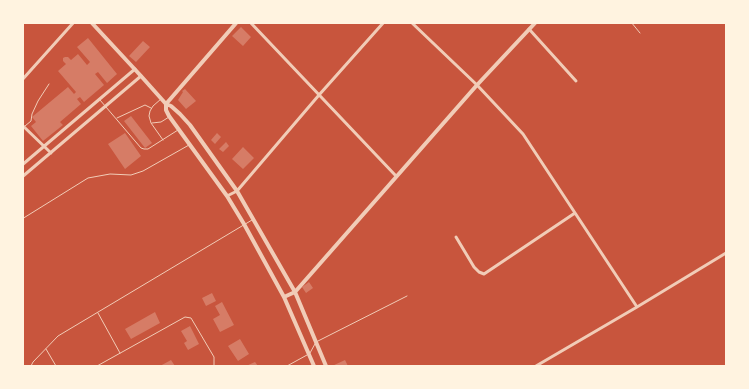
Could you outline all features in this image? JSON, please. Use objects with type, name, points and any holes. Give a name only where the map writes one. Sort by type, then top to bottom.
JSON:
[{"type":"street","points":[[22,80],[74,22]]},
{"type":"street","points":[[91,22],[161,99],[190,125],[237,191],[295,292],[326,366]]},
{"type":"street","points":[[237,22],[166,104],[166,110],[227,196],[244,224],[284,297],[314,366]]},
{"type":"street","points":[[250,22],[396,176]]},
{"type":"street","points":[[227,196],[237,191],[384,22]]},
{"type":"street","points":[[411,22],[477,85],[523,134],[637,307]]},
{"type":"street","points":[[284,297],[295,292],[477,85],[536,22]]},
{"type":"street","points":[[529,29],[576,81]]},
{"type":"street","points":[[22,165],[135,69]]},
{"type":"street","points":[[22,177],[142,76]]},
{"type":"street","points":[[23,126],[51,153]]},
{"type":"street","points":[[456,237],[474,267],[484,274],[575,213]]},
{"type":"street","points":[[536,366],[726,253]]},
{"type":"lane","points":[[631,22],[640,33]]},
{"type":"lane","points":[[23,126],[31,121],[38,101],[49,84]]},
{"type":"lane","points":[[99,99],[144,150],[180,129]]},
{"type":"lane","points":[[161,99],[152,108],[149,116],[151,123],[163,140]]},
{"type":"lane","points":[[116,118],[145,105],[152,108]]},
{"type":"lane","points":[[151,123],[161,122],[169,116]]},
{"type":"lane","points":[[22,219],[88,178],[110,174],[131,175],[143,171],[190,144]]},
{"type":"lane","points":[[30,366],[58,336],[253,219]]},
{"type":"lane","points":[[287,366],[309,354],[316,342],[408,296]]},
{"type":"lane","points":[[97,312],[120,354]]},
{"type":"lane","points":[[97,366],[185,317],[191,318],[214,357],[214,366]]},
{"type":"lane","points":[[46,348],[56,366]]},
{"type":"building","points":[[241,27],[251,37],[243,46],[232,36]]},
{"type":"building","points":[[88,38],[117,74],[107,83],[98,72],[95,74],[104,85],[84,102],[80,97],[77,99],[81,104],[60,122],[63,125],[43,141],[31,126],[36,122],[32,117],[68,87],[74,94],[76,92],[58,71],[66,64],[63,61],[65,57],[71,60],[78,54],[87,65],[90,62],[77,47]]},
{"type":"building","points":[[143,41],[150,47],[136,62],[129,56]]},
{"type":"building","points":[[185,89],[196,101],[186,109],[178,100]]},
{"type":"building","points":[[131,116],[152,143],[145,148],[124,121]]},
{"type":"building","points":[[125,133],[141,156],[125,169],[108,144]]},
{"type":"building","points":[[217,133],[221,137],[215,144],[211,140]]},
{"type":"building","points":[[226,142],[229,146],[223,152],[219,149]]},
{"type":"building","points":[[243,147],[254,158],[243,169],[232,159]]},
{"type":"building","points":[[309,282],[313,288],[306,293],[302,287]]},
{"type":"building","points":[[212,293],[216,301],[206,306],[202,298]]},
{"type":"building","points":[[222,302],[234,325],[220,332],[213,319],[220,315],[215,306]]},
{"type":"building","points":[[155,312],[160,323],[131,339],[125,329]]},
{"type":"building","points":[[190,326],[199,344],[188,350],[184,343],[187,341],[181,331]]},
{"type":"building","points":[[240,339],[249,354],[238,361],[228,346]]},
{"type":"building","points":[[171,360],[175,366],[160,366]]},
{"type":"building","points":[[345,360],[348,366],[332,366]]},
{"type":"building","points":[[255,362],[258,366],[246,366]]}]
